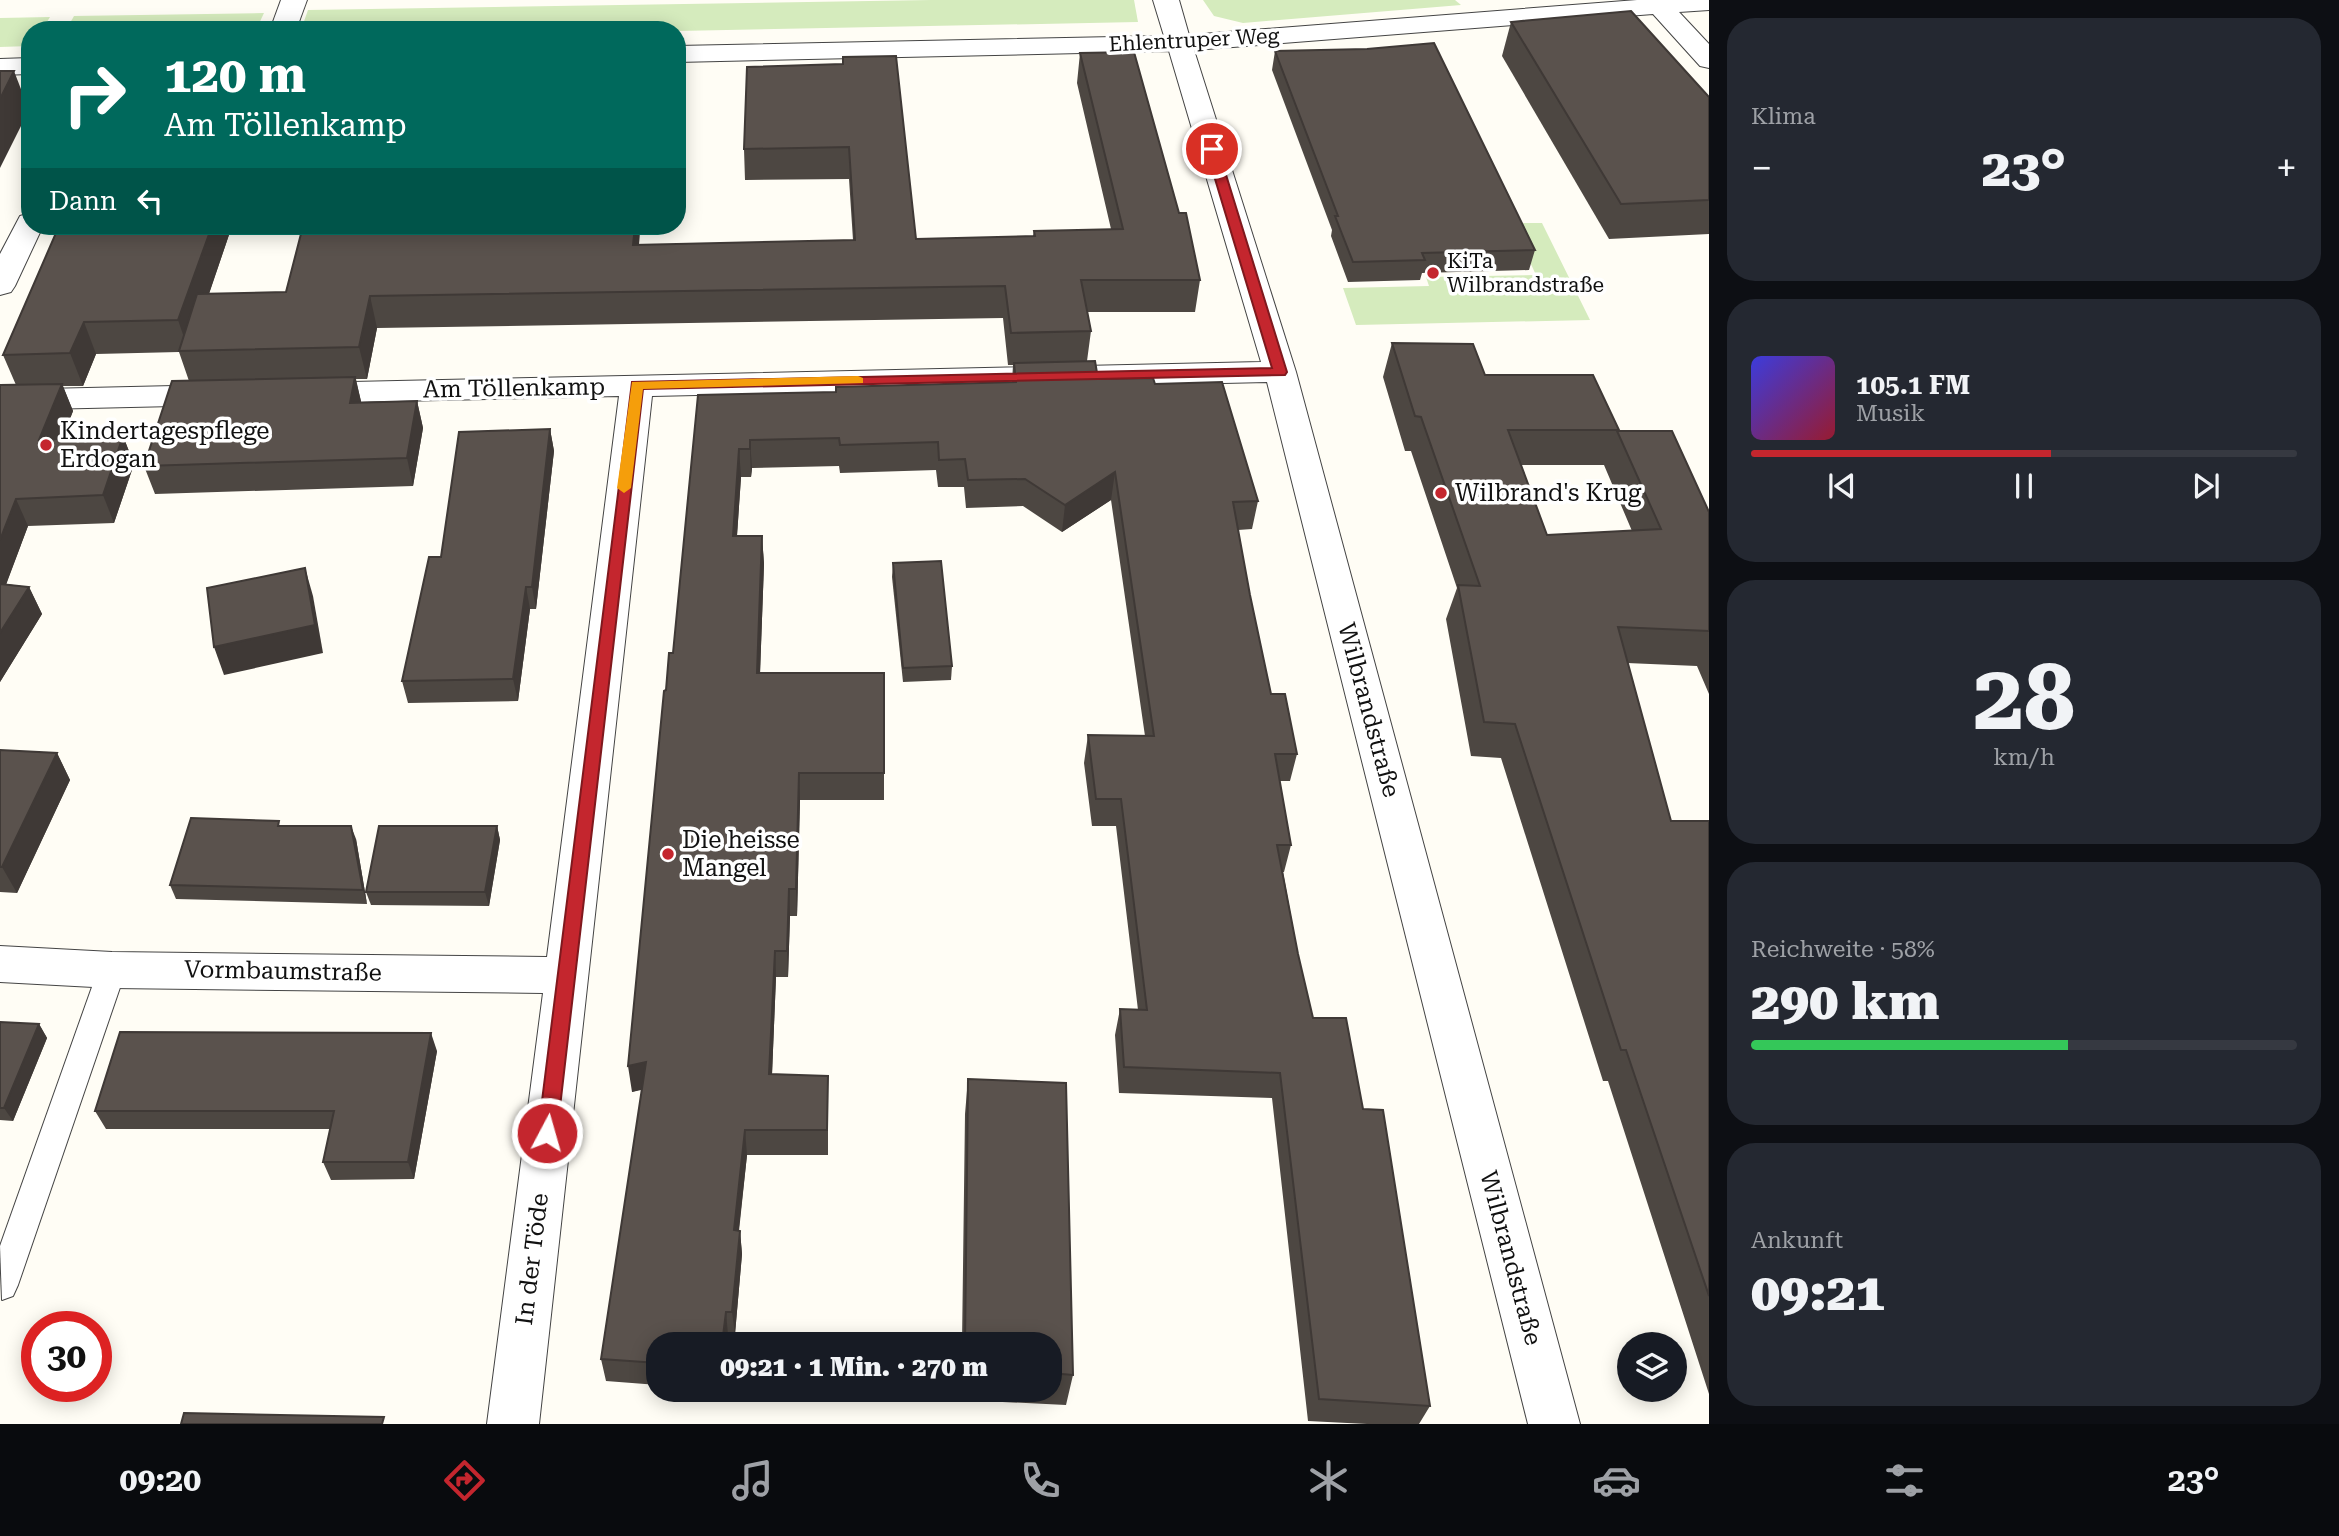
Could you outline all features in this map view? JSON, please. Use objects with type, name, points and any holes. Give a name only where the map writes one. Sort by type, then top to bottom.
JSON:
[{"type":"street","points":[[286,21],[293,0]]},
{"type":"street","name":"Wilbrandstraße","points":[[1167,0],[1280,372],[1554,1424]]},
{"type":"street","name":"Ehlentruper Weg","points":[[686,54],[1180,43],[1709,1]]},
{"type":"street","points":[[1660,6],[1709,60]]},
{"type":"street","points":[[0,67],[21,66]]},
{"type":"street","points":[[0,286],[24,235]]},
{"type":"street","name":"Am Töllenkamp","points":[[0,400],[1280,372]]},
{"type":"street","name":"In der Töde","points":[[513,1424],[637,385]]},
{"type":"street","name":"Vormbaumstraße","points":[[0,964],[112,970],[566,975]]},
{"type":"lane","points":[[2,1285],[112,970]]},
{"type":"green space","points":[[931,0],[1134,0],[1138,22],[686,31],[686,21],[304,21],[308,10]]},
{"type":"green space","points":[[1203,0],[1455,0],[1461,5],[1243,23],[1214,16]]},
{"type":"green space","points":[[264,13],[260,21],[71,21],[74,16]]},
{"type":"green space","points":[[50,17],[48,21],[21,21],[21,46],[0,47],[0,18]]},
{"type":"green space","points":[[1512,223],[1542,223],[1590,320],[1356,325],[1343,288],[1429,286],[1426,277],[1536,275]]},
{"type":"building","points":[[1631,11],[1709,97],[1709,200],[1621,204],[1511,22]]},
{"type":"building","points":[[1434,43],[1535,250],[1422,253],[1425,260],[1353,262],[1275,51],[1367,49]]},
{"type":"building","points":[[1134,52],[1179,213],[1186,213],[1200,280],[1081,280],[1091,331],[1011,333],[1005,286],[370,296],[359,347],[179,351],[197,294],[286,292],[301,235],[634,235],[633,245],[855,240],[849,147],[744,149],[747,67],[843,64],[843,57],[896,56],[916,239],[1035,236],[1034,231],[1123,229],[1080,53]]},
{"type":"building","points":[[0,71],[14,71],[0,99]]},
{"type":"building","points":[[55,235],[209,235],[178,320],[84,322],[70,353],[3,355]]},
{"type":"building","points":[[1392,343],[1473,344],[1485,375],[1593,375],[1619,430],[1508,430],[1547,535],[1661,529],[1617,431],[1672,431],[1709,512],[1709,631],[1618,627],[1671,821],[1709,821],[1709,1296],[1626,1050],[1621,1050],[1515,724],[1484,722],[1458,585],[1480,586],[1421,417],[1415,416]]},
{"type":"building","points":[[1095,361],[1098,379],[1153,378],[1155,384],[1222,382],[1258,501],[1233,502],[1250,595],[1271,694],[1285,694],[1297,754],[1275,754],[1291,845],[1277,845],[1298,954],[1313,1018],[1346,1018],[1363,1109],[1383,1110],[1430,1406],[1319,1399],[1280,1073],[1124,1067],[1120,1009],[1147,1010],[1121,799],[1096,799],[1088,735],[1154,736],[1115,472],[1065,505],[1025,479],[968,480],[965,459],[939,460],[938,442],[840,445],[839,438],[750,440],[750,449],[739,449],[733,536],[762,536],[757,673],[884,673],[884,773],[799,773],[796,889],[789,889],[787,951],[775,951],[769,1074],[828,1076],[827,1130],[745,1130],[734,1230],[740,1231],[732,1312],[726,1312],[724,1332],[646,1332],[646,1362],[601,1359],[646,1062],[628,1066],[664,691],[669,653],[673,653],[698,395],[836,392],[836,387],[1016,382],[1014,363]]},
{"type":"building","points":[[355,377],[350,403],[417,401],[407,458],[144,466],[172,381]]},
{"type":"building","points":[[62,384],[39,440],[123,436],[103,495],[16,499],[0,540],[0,385]]},
{"type":"building","points":[[550,429],[532,587],[526,587],[513,679],[402,681],[429,557],[441,557],[459,432]]},
{"type":"building","points":[[941,561],[952,666],[903,668],[893,563]]},
{"type":"building","points":[[305,568],[315,625],[214,647],[207,588]]},
{"type":"building","points":[[0,584],[29,587],[0,633]]},
{"type":"building","points":[[0,750],[57,753],[2,867],[0,867]]},
{"type":"building","points":[[191,818],[279,821],[278,826],[351,826],[363,890],[170,885]]},
{"type":"building","points":[[379,826],[497,826],[485,892],[366,892]]},
{"type":"building","points":[[0,1022],[39,1024],[4,1108],[0,1108]]},
{"type":"building","points":[[120,1032],[431,1033],[408,1162],[323,1162],[334,1111],[95,1111]]},
{"type":"building","points":[[968,1079],[1066,1083],[1073,1375],[1062,1374],[1062,1332],[965,1332]]},
{"type":"building","points":[[184,1413],[384,1417],[382,1424],[181,1424]]},
{"type":"slow traffic","points":[[624,488],[637,385],[858,380]]},
{"type":"place","name":"KiTa Wilbrandstraße","points":[[1433,273]]},
{"type":"place","name":"Kindertagespflege Erdogan","points":[[46,445]]},
{"type":"place","name":"Wilbrand's Krug","points":[[1441,493]]},
{"type":"place","name":"Die heisse Mangel","points":[[668,854]]},
{"type":"route","points":[[547,1133],[637,385],[1280,372],[1212,149]]}]
